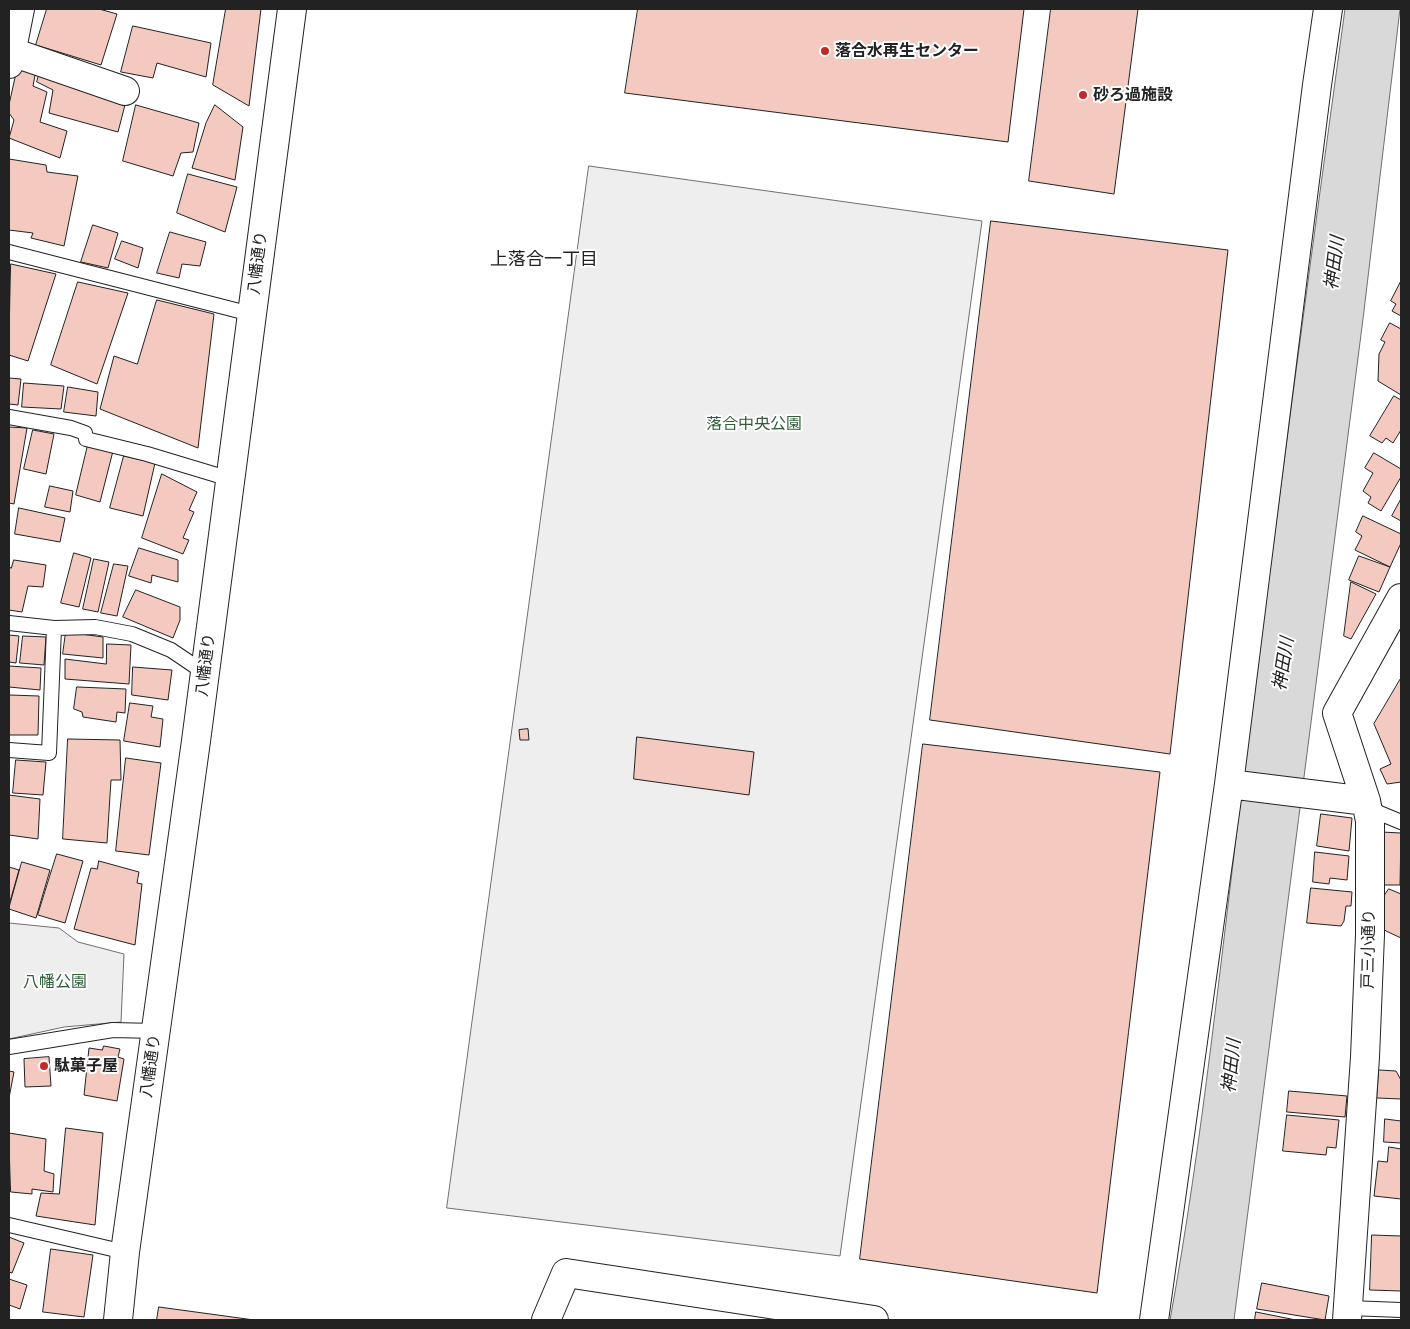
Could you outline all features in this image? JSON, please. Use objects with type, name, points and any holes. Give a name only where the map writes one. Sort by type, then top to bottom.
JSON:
[{"type":"street","points":[[20,9],[10,58],[125,91]]},
{"type":"street","name":"八幡通り","points":[[118,1320],[125,1252],[205,673],[292,9]]},
{"type":"street","points":[[1154,1320],[1237,785],[1317,85],[1328,9]]},
{"type":"street","name":"戸三小通り","points":[[1348,1314],[1366,1048],[1370,935],[1370,821],[1337,712],[1401,598]]},
{"type":"street","points":[[1237,785],[1303,793],[1367,806]]},
{"type":"street","points":[[546,1320],[566,1273],[874,1320]]},
{"type":"lane","points":[[9,252],[251,314]]},
{"type":"lane","points":[[9,417],[71,428],[85,433],[86,439],[147,454],[230,479]]},
{"type":"lane","points":[[9,623],[54,628],[95,627],[132,634],[171,650],[205,673]]},
{"type":"lane","points":[[9,750],[49,753],[54,628]]},
{"type":"lane","points":[[1367,806],[1401,822]]},
{"type":"lane","points":[[9,1047],[112,1030],[156,1031]]},
{"type":"lane","points":[[9,1225],[125,1252]]},
{"type":"lane","points":[[1348,1314],[1401,1310]]},
{"type":"green space","name":"落合中央公園","points":[[589,166],[982,221],[840,1256],[447,1208]]},
{"type":"green space","name":"八幡公園","points":[[9,923],[59,928],[78,942],[124,954],[121,1022],[64,1027],[9,1039]]},
{"type":"water","name":"神田川","points":[[1345,9],[1400,9],[1363,319],[1234,1320],[1170,1320],[1202,1116],[1268,582]]},
{"type":"building","points":[[47,9],[99,9],[117,14],[101,65],[36,45]]},
{"type":"building","points":[[226,9],[261,9],[249,106],[213,85]]},
{"type":"building","name":"落合水再生センター","points":[[638,9],[1024,9],[1008,142],[625,93]]},
{"type":"building","name":"砂ろ過施設","points":[[1051,9],[1138,9],[1114,194],[1029,181]]},
{"type":"building","points":[[133,26],[211,43],[206,77],[157,63],[153,78],[121,72]]},
{"type":"building","points":[[18,66],[36,70],[33,86],[47,92],[40,122],[67,131],[60,158],[9,138],[14,120],[9,113],[9,105]]},
{"type":"building","points":[[40,71],[126,101],[118,132],[49,113],[53,90],[37,82]]},
{"type":"building","points":[[136,105],[199,123],[193,152],[181,153],[173,176],[123,161]]},
{"type":"building","points":[[215,105],[243,127],[235,180],[192,168],[206,123]]},
{"type":"building","points":[[9,159],[46,165],[47,172],[78,176],[64,246],[31,238],[33,233],[9,230]]},
{"type":"building","points":[[188,174],[237,187],[225,232],[177,213]]},
{"type":"building","points":[[991,221],[1228,250],[1170,754],[930,720]]},
{"type":"building","points":[[93,225],[118,233],[108,268],[81,262]]},
{"type":"building","points":[[170,232],[206,242],[200,266],[182,264],[179,278],[157,273]]},
{"type":"building","points":[[122,241],[143,248],[138,268],[115,259]]},
{"type":"building","points":[[11,264],[56,274],[28,361],[9,355]]},
{"type":"building","points":[[1401,281],[1401,316],[1392,311],[1396,304],[1391,301]]},
{"type":"building","points":[[78,282],[128,293],[97,384],[51,365]]},
{"type":"building","points":[[157,300],[214,314],[198,448],[100,409],[114,356],[137,364]]},
{"type":"building","points":[[1390,323],[1401,329],[1401,395],[1378,381],[1379,354],[1385,342],[1381,340]]},
{"type":"building","points":[[9,378],[21,379],[18,405],[9,404]]},
{"type":"building","points":[[24,383],[64,386],[61,409],[22,407]]},
{"type":"building","points":[[68,387],[98,392],[96,416],[64,412]]},
{"type":"building","points":[[1394,396],[1401,400],[1401,430],[1393,443],[1386,438],[1382,443],[1370,436]]},
{"type":"building","points":[[9,427],[27,428],[14,504],[9,503]]},
{"type":"building","points":[[33,430],[54,434],[46,474],[24,469]]},
{"type":"building","points":[[88,445],[113,451],[100,502],[76,495]]},
{"type":"building","points":[[1374,453],[1401,469],[1401,477],[1381,511],[1368,503],[1371,497],[1363,491],[1373,473],[1365,468]]},
{"type":"building","points":[[124,456],[155,463],[143,516],[110,508]]},
{"type":"building","points":[[162,474],[197,492],[189,510],[194,512],[183,538],[189,540],[183,554],[142,538]]},
{"type":"building","points":[[50,486],[73,491],[70,512],[45,507]]},
{"type":"building","points":[[1401,499],[1401,521],[1392,516]]},
{"type":"building","points":[[19,508],[65,518],[60,542],[15,534]]},
{"type":"building","points":[[1363,516],[1401,534],[1401,543],[1390,567],[1355,550],[1362,536],[1356,532]]},
{"type":"building","points":[[139,548],[178,560],[178,582],[152,575],[151,583],[129,576]]},
{"type":"building","points":[[74,553],[91,558],[79,607],[61,603]]},
{"type":"building","points":[[1359,556],[1390,567],[1379,592],[1349,580]]},
{"type":"building","points":[[94,559],[109,562],[98,612],[83,609]]},
{"type":"building","points":[[14,560],[46,565],[43,587],[28,586],[22,612],[9,610],[9,567],[11,568]]},
{"type":"building","points":[[114,564],[128,566],[117,616],[101,613]]},
{"type":"building","points":[[1351,582],[1376,594],[1351,639],[1344,636]]},
{"type":"building","points":[[136,590],[180,607],[180,620],[173,638],[123,617]]},
{"type":"building","points":[[66,632],[103,637],[103,658],[63,654]]},
{"type":"building","points":[[9,635],[19,636],[16,663],[9,662]]},
{"type":"building","points":[[23,636],[46,637],[44,665],[20,663]]},
{"type":"building","points":[[107,644],[131,645],[129,684],[65,679],[65,659],[106,664]]},
{"type":"building","points":[[9,666],[41,668],[40,690],[9,687]]},
{"type":"building","points":[[133,667],[172,670],[168,700],[132,695]]},
{"type":"building","points":[[1401,678],[1401,782],[1387,784],[1380,769],[1391,764],[1374,724]]},
{"type":"building","points":[[77,687],[126,689],[125,713],[117,712],[116,722],[83,717],[82,712],[74,709]]},
{"type":"building","points":[[9,695],[39,696],[38,735],[9,735]]},
{"type":"building","points":[[130,703],[153,706],[151,717],[163,719],[160,747],[124,741]]},
{"type":"building","points":[[528,729],[529,740],[520,740],[519,730]]},
{"type":"building","points":[[637,737],[754,752],[749,795],[634,779]]},
{"type":"building","points":[[68,739],[120,740],[121,780],[111,780],[107,843],[63,839]]},
{"type":"building","points":[[923,744],[1160,772],[1097,1293],[860,1259]]},
{"type":"building","points":[[126,758],[161,763],[149,855],[116,851]]},
{"type":"building","points":[[16,760],[46,762],[43,795],[13,793]]},
{"type":"building","points":[[9,795],[40,799],[38,839],[9,835]]},
{"type":"building","points":[[1321,814],[1352,818],[1349,851],[1317,846]]},
{"type":"building","points":[[1381,832],[1401,833],[1400,885],[1380,885]]},
{"type":"building","points":[[1315,852],[1349,856],[1347,880],[1330,878],[1329,884],[1313,882]]},
{"type":"building","points":[[57,854],[83,861],[65,923],[38,915]]},
{"type":"building","points":[[99,861],[139,872],[137,883],[142,884],[135,945],[74,929],[91,868],[97,869]]},
{"type":"building","points":[[22,862],[50,870],[36,918],[9,909]]},
{"type":"building","points":[[9,867],[19,870],[9,905]]},
{"type":"building","points":[[1311,888],[1352,892],[1351,906],[1346,906],[1344,921],[1341,926],[1307,923]]},
{"type":"building","points":[[1389,889],[1401,894],[1401,938],[1383,928],[1384,896]]},
{"type":"building","points":[[104,1046],[120,1049],[118,1057],[124,1059],[117,1101],[84,1095],[89,1048],[102,1050]]},
{"type":"building","points":[[49,1057],[51,1086],[25,1087],[24,1059]]},
{"type":"building","points":[[1379,1070],[1396,1071],[1401,1080],[1401,1099],[1377,1098]]},
{"type":"building","points":[[9,1071],[14,1072],[9,1098]]},
{"type":"building","points":[[1289,1091],[1347,1096],[1345,1117],[1287,1112]]},
{"type":"building","points":[[1287,1115],[1339,1120],[1336,1148],[1327,1147],[1326,1155],[1283,1151]]},
{"type":"building","points":[[1385,1119],[1401,1121],[1401,1143],[1384,1142]]},
{"type":"building","points":[[66,1128],[103,1133],[95,1225],[36,1216],[41,1193],[59,1194]]},
{"type":"building","points":[[9,1133],[46,1139],[44,1171],[54,1174],[53,1192],[32,1189],[32,1194],[11,1192]]},
{"type":"building","points":[[1389,1147],[1401,1149],[1401,1199],[1374,1196],[1378,1161],[1387,1162]]},
{"type":"building","points":[[1372,1235],[1401,1236],[1401,1291],[1370,1290]]},
{"type":"building","points":[[9,1237],[24,1243],[12,1273],[9,1272]]},
{"type":"building","points":[[51,1249],[93,1255],[84,1317],[43,1312]]},
{"type":"building","points":[[9,1279],[27,1285],[20,1309],[9,1305]]},
{"type":"building","points":[[1262,1283],[1329,1296],[1325,1320],[1257,1309]]},
{"type":"building","points":[[159,1307],[254,1320],[157,1320]]},
{"type":"building","points":[[1256,1312],[1296,1320],[1255,1320]]},
{"type":"place","name":"落合水再生センター","points":[[825,51]]},
{"type":"place","name":"砂ろ過施設","points":[[1083,95]]},
{"type":"place","name":"駄菓子屋","points":[[44,1066]]},
{"type":"district","name":"上落合一丁目","points":[[544,260]]}]
